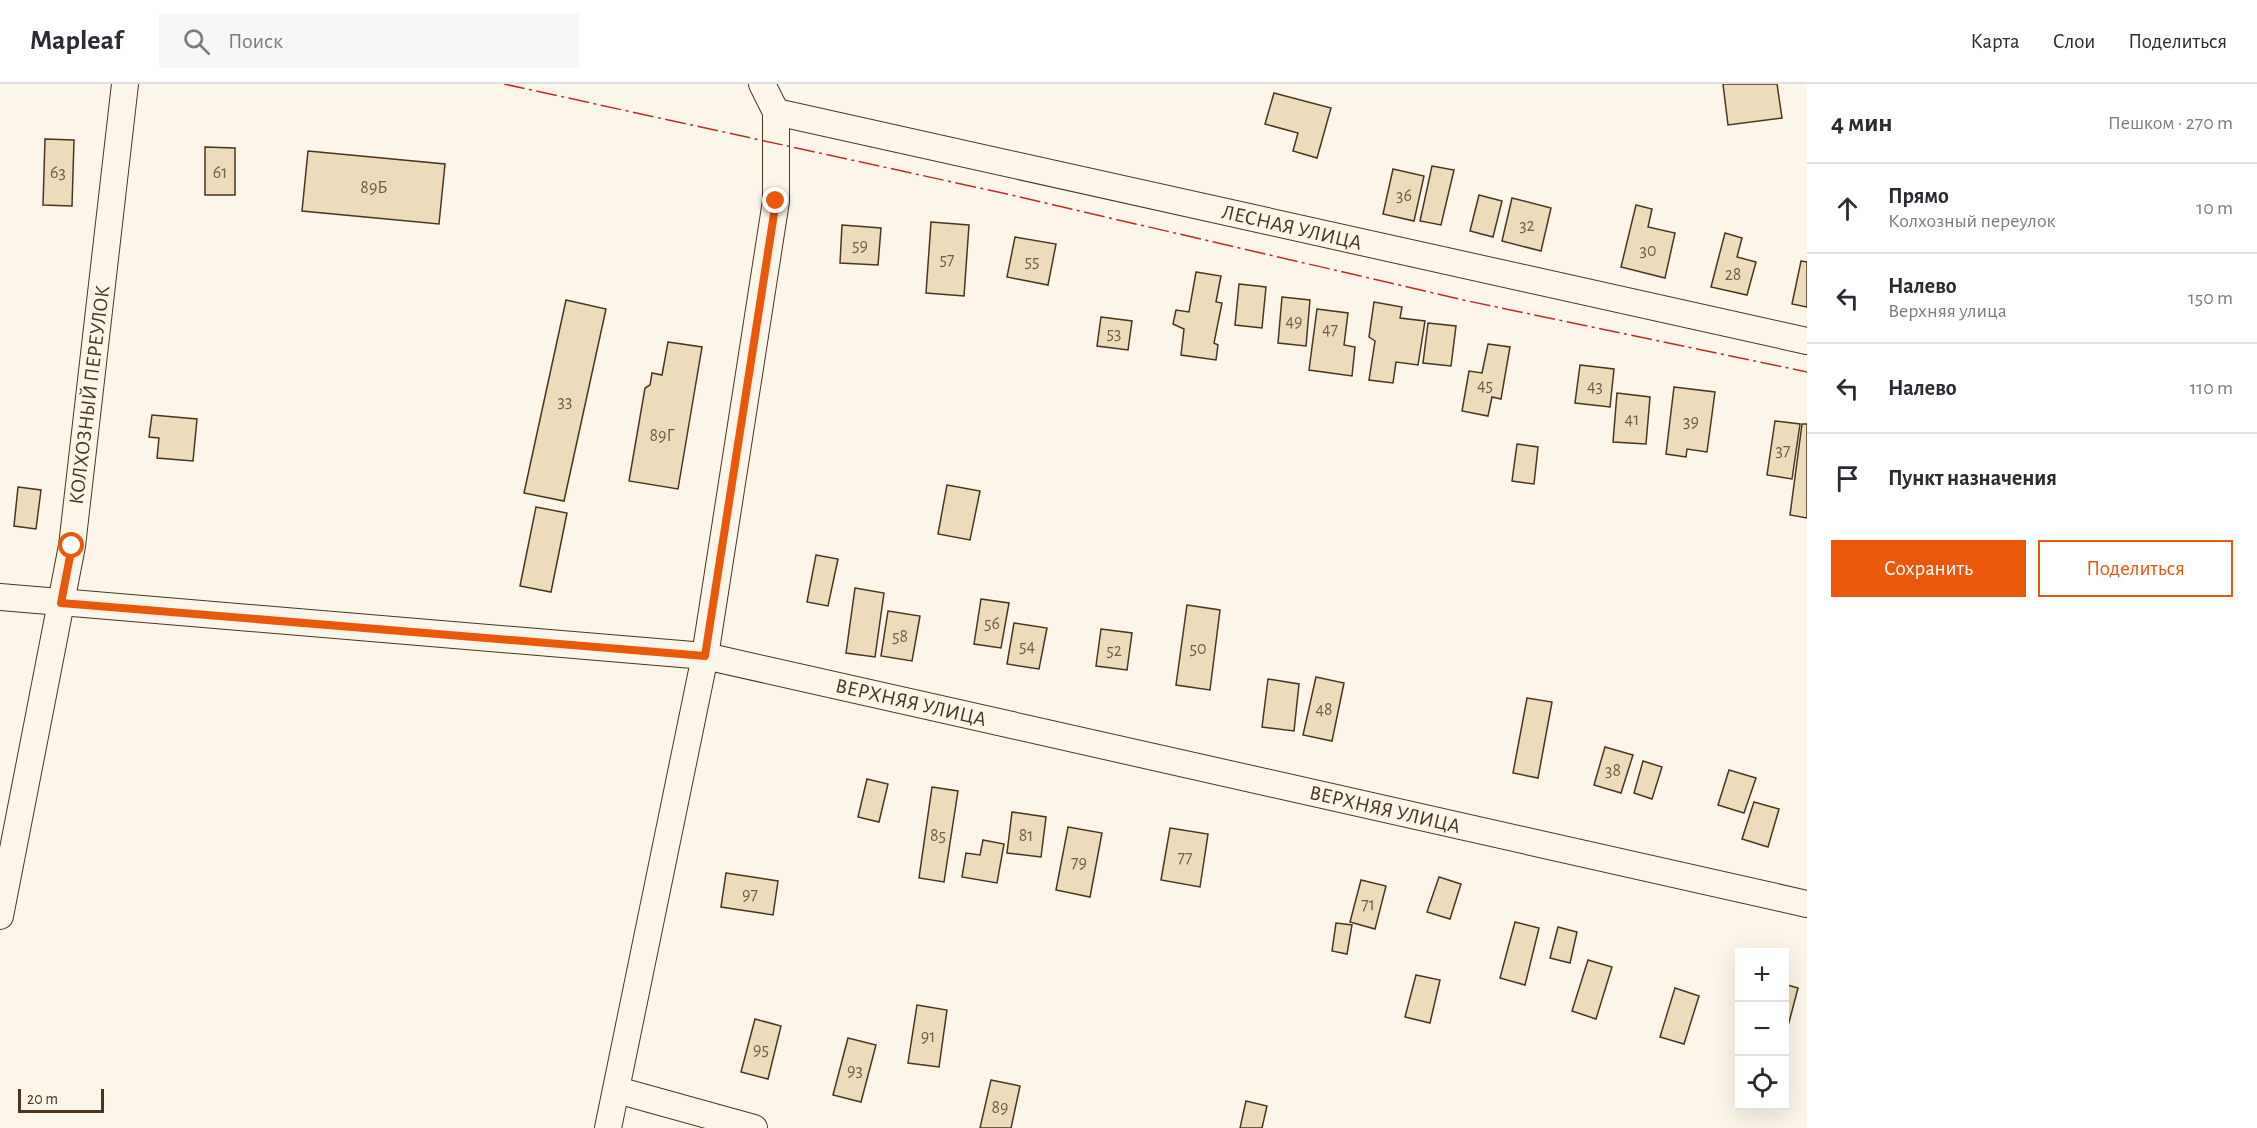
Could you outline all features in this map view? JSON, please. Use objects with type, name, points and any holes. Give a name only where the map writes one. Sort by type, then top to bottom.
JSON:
[{"type":"street","name":"КОЛХОЗНЫЙ ПЕРЕУЛОК","points":[[0,916],[72,546],[125,84]]},
{"type":"street","points":[[608,1128],[705,656],[776,201],[776,112],[762,84]]},
{"type":"street","name":"ЛЕСНАЯ УЛИЦА","points":[[776,112],[1807,341]]},
{"type":"street","name":"ВЕРХНЯЯ УЛИЦА","points":[[0,597],[705,656],[1807,904]]},
{"type":"street","points":[[617,1090],[754,1128]]},
{"type":"building","points":[[1723,84],[1777,84],[1782,118],[1728,125]]},
{"type":"building","points":[[1274,93],[1331,108],[1317,158],[1293,151],[1298,133],[1265,124]]},
{"type":"building","points":[[45,139],[74,140],[72,206],[43,205]]},
{"type":"building","points":[[205,147],[235,148],[235,195],[205,195]]},
{"type":"building","points":[[308,151],[445,164],[439,224],[302,211]]},
{"type":"building","points":[[1432,166],[1454,170],[1441,225],[1420,221]]},
{"type":"building","points":[[1393,169],[1424,176],[1414,221],[1383,214]]},
{"type":"building","points":[[1479,195],[1502,201],[1493,237],[1470,231]]},
{"type":"building","points":[[1512,198],[1551,208],[1541,251],[1502,241]]},
{"type":"building","points":[[1636,205],[1652,209],[1648,227],[1675,233],[1665,278],[1621,267]]},
{"type":"building","points":[[931,222],[969,225],[964,296],[926,293]]},
{"type":"building","points":[[842,225],[881,228],[878,265],[840,263]]},
{"type":"building","points":[[1725,233],[1742,238],[1737,257],[1756,262],[1747,295],[1711,287]]},
{"type":"building","points":[[1015,237],[1056,244],[1048,285],[1007,277]]},
{"type":"building","points":[[1801,261],[1807,262],[1807,307],[1792,304]]},
{"type":"building","points":[[1196,272],[1221,276],[1216,302],[1222,303],[1214,343],[1218,345],[1216,360],[1181,355],[1184,329],[1173,324],[1176,310],[1189,312]]},
{"type":"building","points":[[1239,284],[1266,287],[1262,328],[1235,325]]},
{"type":"building","points":[[1282,297],[1310,300],[1306,346],[1278,343]]},
{"type":"building","points":[[566,300],[606,309],[564,501],[524,493]]},
{"type":"building","points":[[1374,302],[1402,307],[1400,318],[1425,321],[1418,365],[1396,362],[1393,383],[1369,380],[1375,341],[1369,337]]},
{"type":"building","points":[[1317,309],[1348,313],[1344,345],[1355,347],[1352,376],[1309,370]]},
{"type":"building","points":[[1101,317],[1132,321],[1128,350],[1097,346]]},
{"type":"building","points":[[1428,323],[1456,326],[1451,366],[1423,363]]},
{"type":"building","points":[[668,342],[702,347],[678,489],[629,481],[645,388],[650,385],[652,373],[662,375]]},
{"type":"building","points":[[1488,344],[1510,347],[1501,399],[1492,397],[1488,416],[1462,411],[1469,371],[1482,373]]},
{"type":"building","points":[[1580,365],[1614,369],[1610,407],[1575,403]]},
{"type":"building","points":[[1674,387],[1715,392],[1707,452],[1687,449],[1686,457],[1666,454]]},
{"type":"building","points":[[1617,393],[1650,397],[1646,444],[1613,442]]},
{"type":"building","points":[[152,415],[197,419],[193,461],[157,458],[159,438],[149,437]]},
{"type":"building","points":[[1775,421],[1800,424],[1792,479],[1767,475]]},
{"type":"building","points":[[1802,424],[1807,424],[1807,518],[1790,515]]},
{"type":"building","points":[[1517,444],[1538,447],[1534,484],[1512,481]]},
{"type":"building","points":[[947,485],[980,491],[970,540],[938,534]]},
{"type":"building","points":[[18,487],[41,490],[36,529],[14,526]]},
{"type":"building","points":[[536,507],[567,513],[551,592],[520,586]]},
{"type":"building","points":[[816,555],[838,559],[828,606],[807,602]]},
{"type":"building","points":[[855,588],[884,593],[875,657],[846,653]]},
{"type":"building","points":[[981,599],[1009,603],[1001,648],[974,644]]},
{"type":"building","points":[[1187,605],[1220,610],[1210,690],[1176,685]]},
{"type":"building","points":[[888,611],[920,616],[912,661],[881,656]]},
{"type":"building","points":[[1014,623],[1047,628],[1039,669],[1007,664]]},
{"type":"building","points":[[1101,629],[1132,633],[1127,670],[1096,666]]},
{"type":"building","points":[[1316,677],[1344,683],[1332,741],[1303,735]]},
{"type":"building","points":[[1268,679],[1299,684],[1294,731],[1262,727]]},
{"type":"building","points":[[1527,698],[1552,702],[1538,778],[1513,773]]},
{"type":"building","points":[[1605,747],[1633,755],[1621,793],[1594,785]]},
{"type":"building","points":[[1643,761],[1662,767],[1652,799],[1634,793]]},
{"type":"building","points":[[1729,770],[1756,778],[1744,813],[1718,805]]},
{"type":"building","points":[[867,779],[888,784],[879,822],[858,817]]},
{"type":"building","points":[[932,787],[958,791],[944,882],[919,878]]},
{"type":"building","points":[[1754,802],[1779,809],[1768,847],[1742,839]]},
{"type":"building","points":[[1012,812],[1046,817],[1041,857],[1007,853]]},
{"type":"building","points":[[1068,827],[1102,833],[1090,897],[1056,890]]},
{"type":"building","points":[[1170,828],[1208,834],[1200,887],[1161,880]]},
{"type":"building","points":[[983,840],[1004,844],[997,883],[962,877],[966,853],[980,855]]},
{"type":"building","points":[[726,873],[778,881],[773,915],[721,907]]},
{"type":"building","points":[[1439,877],[1461,884],[1450,919],[1427,912]]},
{"type":"building","points":[[1361,880],[1386,886],[1375,929],[1350,922]]},
{"type":"building","points":[[1515,922],[1539,928],[1525,985],[1500,978]]},
{"type":"building","points":[[1336,923],[1352,925],[1347,954],[1332,951]]},
{"type":"building","points":[[1558,927],[1577,932],[1570,963],[1550,958]]},
{"type":"building","points":[[1588,960],[1612,967],[1596,1019],[1572,1011]]},
{"type":"building","points":[[1416,975],[1440,980],[1430,1023],[1405,1017]]},
{"type":"building","points":[[1789,985],[1798,988],[1789,1022]]},
{"type":"building","points":[[1675,988],[1699,996],[1684,1044],[1660,1037]]},
{"type":"building","points":[[917,1005],[947,1010],[939,1067],[908,1063]]},
{"type":"building","points":[[755,1019],[781,1026],[768,1079],[741,1072]]},
{"type":"building","points":[[848,1038],[876,1045],[861,1102],[833,1095]]},
{"type":"building","points":[[991,1080],[1020,1086],[1011,1128],[980,1128]]},
{"type":"building","points":[[1246,1101],[1267,1106],[1262,1128],[1240,1128]]},
{"type":"power","points":[[504,84],[998,192],[1468,301],[1807,372]]},
{"type":"route","points":[[72,546],[61,603],[705,656],[776,201]]}]
